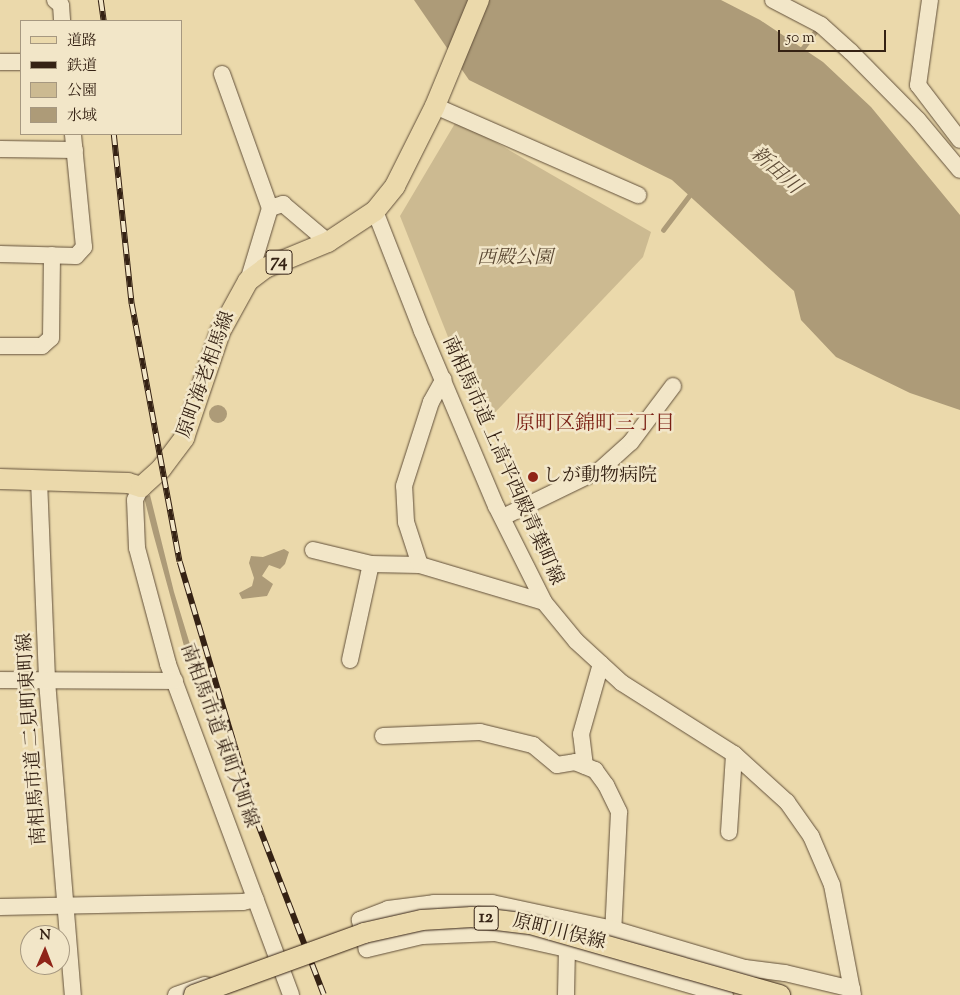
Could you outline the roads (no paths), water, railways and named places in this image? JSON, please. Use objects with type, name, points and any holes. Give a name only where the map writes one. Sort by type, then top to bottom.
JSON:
[{"type":"main road","name":"原町海老相馬線","points":[[141,487],[166,464],[184,438],[220,332],[248,281],[265,268],[328,242],[376,211],[395,186],[437,102],[479,0]]},
{"type":"main road","points":[[0,479],[128,483],[141,487]]},
{"type":"main road","name":"原町川俣線","points":[[194,995],[372,931],[422,920],[472,917],[530,924],[780,995]]},
{"type":"street","points":[[55,0],[61,6],[62,20]]},
{"type":"street","points":[[773,0],[821,25],[851,52],[918,120],[960,170]]},
{"type":"street","points":[[930,0],[918,85],[960,140]]},
{"type":"street","points":[[0,62],[20,62]]},
{"type":"street","points":[[222,74],[270,208],[248,281]]},
{"type":"street","points":[[437,102],[638,195]]},
{"type":"street","points":[[0,148],[74,142],[84,247],[76,256],[0,254]]},
{"type":"street","points":[[270,208],[283,204],[328,242]]},
{"type":"street","name":"南相馬市道 上高平西殿青葉町線","points":[[376,211],[444,379],[504,518],[544,602],[576,641],[630,688],[734,754],[787,802],[823,860],[832,885],[852,992]]},
{"type":"street","points":[[0,346],[42,346],[51,338],[52,255]]},
{"type":"street","points":[[420,565],[406,522],[404,486],[431,402],[444,379]]},
{"type":"street","points":[[504,518],[600,470],[632,442],[673,386]]},
{"type":"street","name":"南相馬市道 二見町東町線","points":[[39,480],[47,681],[64,906],[73,995]]},
{"type":"street","name":"南相馬市道 東町大町線","points":[[141,487],[134,512],[137,548],[175,681],[291,995]]},
{"type":"street","points":[[313,550],[371,564],[420,565],[544,602]]},
{"type":"street","points":[[350,660],[371,564]]},
{"type":"street","points":[[585,766],[581,734],[601,664]]},
{"type":"street","points":[[0,680],[175,681]]},
{"type":"street","points":[[383,736],[480,732],[533,745],[557,765],[575,762],[595,770],[606,785],[619,812],[613,932]]},
{"type":"street","points":[[729,832],[734,754]]},
{"type":"street","points":[[0,907],[243,902],[256,899]]},
{"type":"street","points":[[725,995],[612,960],[495,934],[452,933],[367,949],[360,920],[388,908],[434,903],[492,902],[613,932],[745,968],[785,973],[852,992]]},
{"type":"street","points":[[566,995],[567,949]]},
{"type":"street","points":[[176,995],[279,964]]},
{"type":"street","points":[[213,995],[279,964]]},
{"type":"water","name":"新田川","points":[[414,0],[721,0],[760,20],[823,62],[871,107],[960,215],[960,410],[910,393],[836,357],[801,320],[794,291],[672,180],[469,80]]},
{"type":"water","points":[[218,405],[224,408],[227,414],[224,420],[218,423],[212,420],[209,414],[212,408]]},
{"type":"water","points":[[150,495],[174,592],[199,674],[197,679],[193,679],[153,533],[144,497]]},
{"type":"water","points":[[284,549],[289,552],[285,564],[280,569],[269,565],[262,576],[273,584],[267,596],[242,599],[239,593],[252,586],[254,578],[249,563],[251,556],[263,557]]},
{"type":"waterway","points":[[799,53],[817,29]]},
{"type":"waterway","points":[[663,230],[692,192]]},
{"type":"railway","points":[[101,0],[104,20]]},
{"type":"railway","points":[[114,135],[132,304],[180,562],[257,821],[324,995]]},
{"type":"place","name":"しが動物病院","points":[[533,477]]},
{"type":"district","name":"原町区錦町三丁目","points":[[595,424]]},
{"type":"park label","name":"西殿公園","points":[[515,259]]}]
